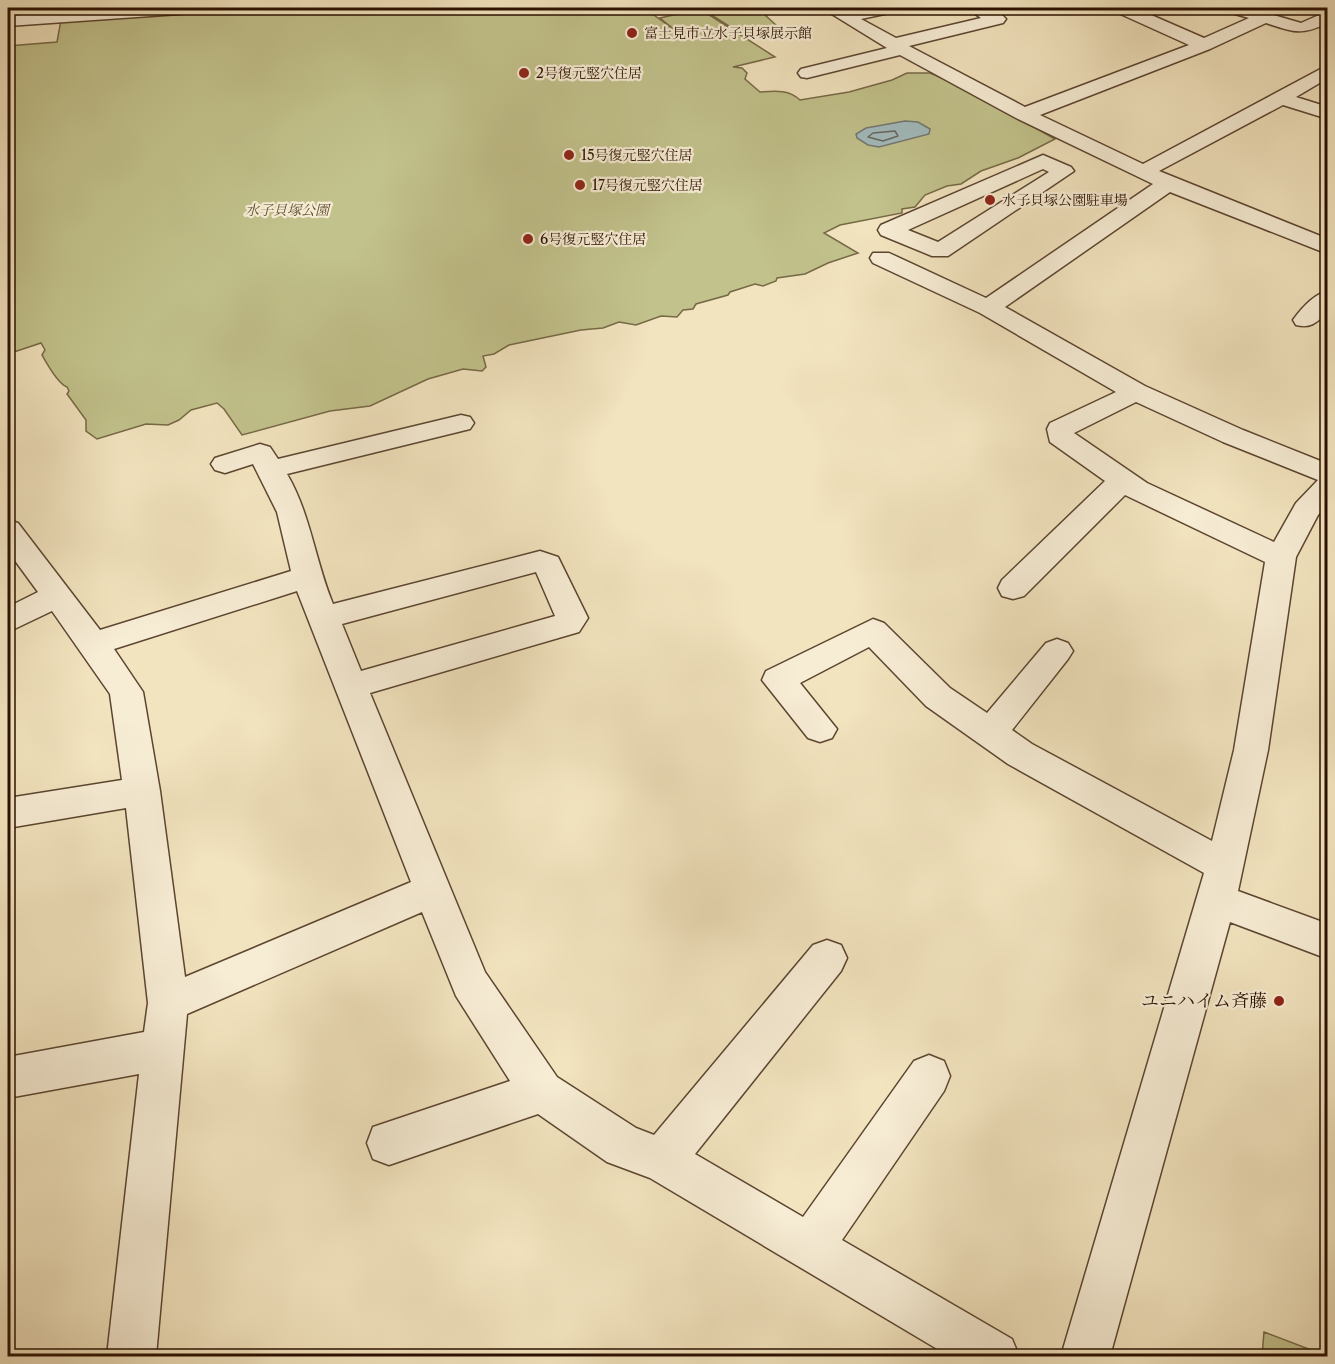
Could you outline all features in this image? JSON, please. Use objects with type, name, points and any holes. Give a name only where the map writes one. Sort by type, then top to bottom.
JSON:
[{"type":"street","points":[[8,21],[194,8]]},
{"type":"street","points":[[838,12],[888,8]]},
{"type":"street","points":[[807,73],[998,19],[975,8]]},
{"type":"street","points":[[1122,8],[1204,45]]},
{"type":"street","points":[[1234,8],[1303,28],[1328,16]]},
{"type":"street","points":[[838,12],[1024,114],[1143,172],[1322,239]]},
{"type":"street","points":[[1024,114],[1204,45],[1263,18]]},
{"type":"street","points":[[1143,172],[1281,98],[1328,70]]},
{"type":"street","points":[[1281,98],[1328,113]]},
{"type":"street","points":[[1052,165],[1093,148]]},
{"type":"street","points":[[1043,160],[1064,171],[940,251],[912,239],[889,230],[1043,160]]},
{"type":"street","points":[[988,308],[1169,183]]},
{"type":"street","points":[[912,239],[881,258],[988,308],[1136,392],[1233,436],[1328,474]]},
{"type":"street","points":[[1305,320],[1328,298]]},
{"type":"street","points":[[1136,392],[1060,429],[1060,436],[1137,490],[1281,558]]},
{"type":"street","points":[[272,470],[461,423]]},
{"type":"street","points":[[225,464],[260,453],[272,470],[306,560],[307,577],[325,617],[470,983],[542,1092],[622,1146],[662,1160],[811,1245],[995,1356]]},
{"type":"street","points":[[1012,588],[1122,480]]},
{"type":"street","points":[[1086,1356],[1221,883],[1251,750],[1281,558],[1306,510],[1328,487]]},
{"type":"street","points":[[8,530],[126,692],[142,791],[168,1004],[132,1356]]},
{"type":"street","points":[[325,617],[540,561],[547,564],[572,618],[568,624],[351,686]]},
{"type":"street","points":[[93,644],[307,577]]},
{"type":"street","points":[[8,621],[57,595]]},
{"type":"street","points":[[820,729],[778,680],[873,631],[938,697],[1020,754],[1221,883],[1328,942]]},
{"type":"street","points":[[990,733],[1057,651]]},
{"type":"street","points":[[8,813],[142,791]]},
{"type":"street","points":[[168,1004],[434,890]]},
{"type":"street","points":[[662,1160],[827,958]]},
{"type":"street","points":[[8,1077],[164,1049]]},
{"type":"street","points":[[811,1245],[929,1076]]},
{"type":"street","points":[[389,1143],[542,1092]]},
{"type":"green space","name":"水子貝塚公園","points":[[237,8],[644,8],[676,31],[660,18],[700,9],[775,57],[733,67],[742,68],[747,73],[745,79],[760,92],[786,92],[800,100],[849,92],[892,80],[907,73],[930,73],[961,86],[1055,139],[1018,158],[981,171],[961,184],[947,186],[925,195],[915,207],[902,209],[902,213],[840,225],[824,233],[858,253],[805,274],[777,278],[776,281],[763,286],[755,284],[696,304],[693,309],[683,310],[677,317],[661,316],[636,325],[619,322],[603,328],[581,330],[509,345],[494,354],[483,356],[486,367],[482,371],[463,369],[428,379],[370,406],[330,411],[242,435],[224,409],[217,403],[191,410],[179,420],[168,425],[146,424],[97,439],[86,431],[86,420],[67,394],[69,391],[67,387],[56,378],[42,355],[45,350],[41,343],[8,354],[8,46],[57,42],[61,20]]},
{"type":"green space","points":[[725,8],[767,8],[774,13],[765,15],[777,26],[740,33],[705,11]]},
{"type":"green space","points":[[1264,1332],[1327,1356],[1262,1356]]},
{"type":"water","points":[[905,121],[918,122],[930,129],[929,134],[879,147],[868,145],[857,138],[856,134],[866,128]]},
{"type":"place","name":"富士見市立水子貝塚展示館","points":[[632,33]]},
{"type":"place","name":"2号復元竪穴住居","points":[[524,73]]},
{"type":"place","name":"15号復元竪穴住居","points":[[569,155]]},
{"type":"place","name":"17号復元竪穴住居","points":[[580,185]]},
{"type":"place","name":"水子貝塚公園駐車場","points":[[990,200]]},
{"type":"place","name":"6号復元竪穴住居","points":[[528,239]]},
{"type":"place","name":"ユニハイム斉藤","points":[[1279,1001]]}]
